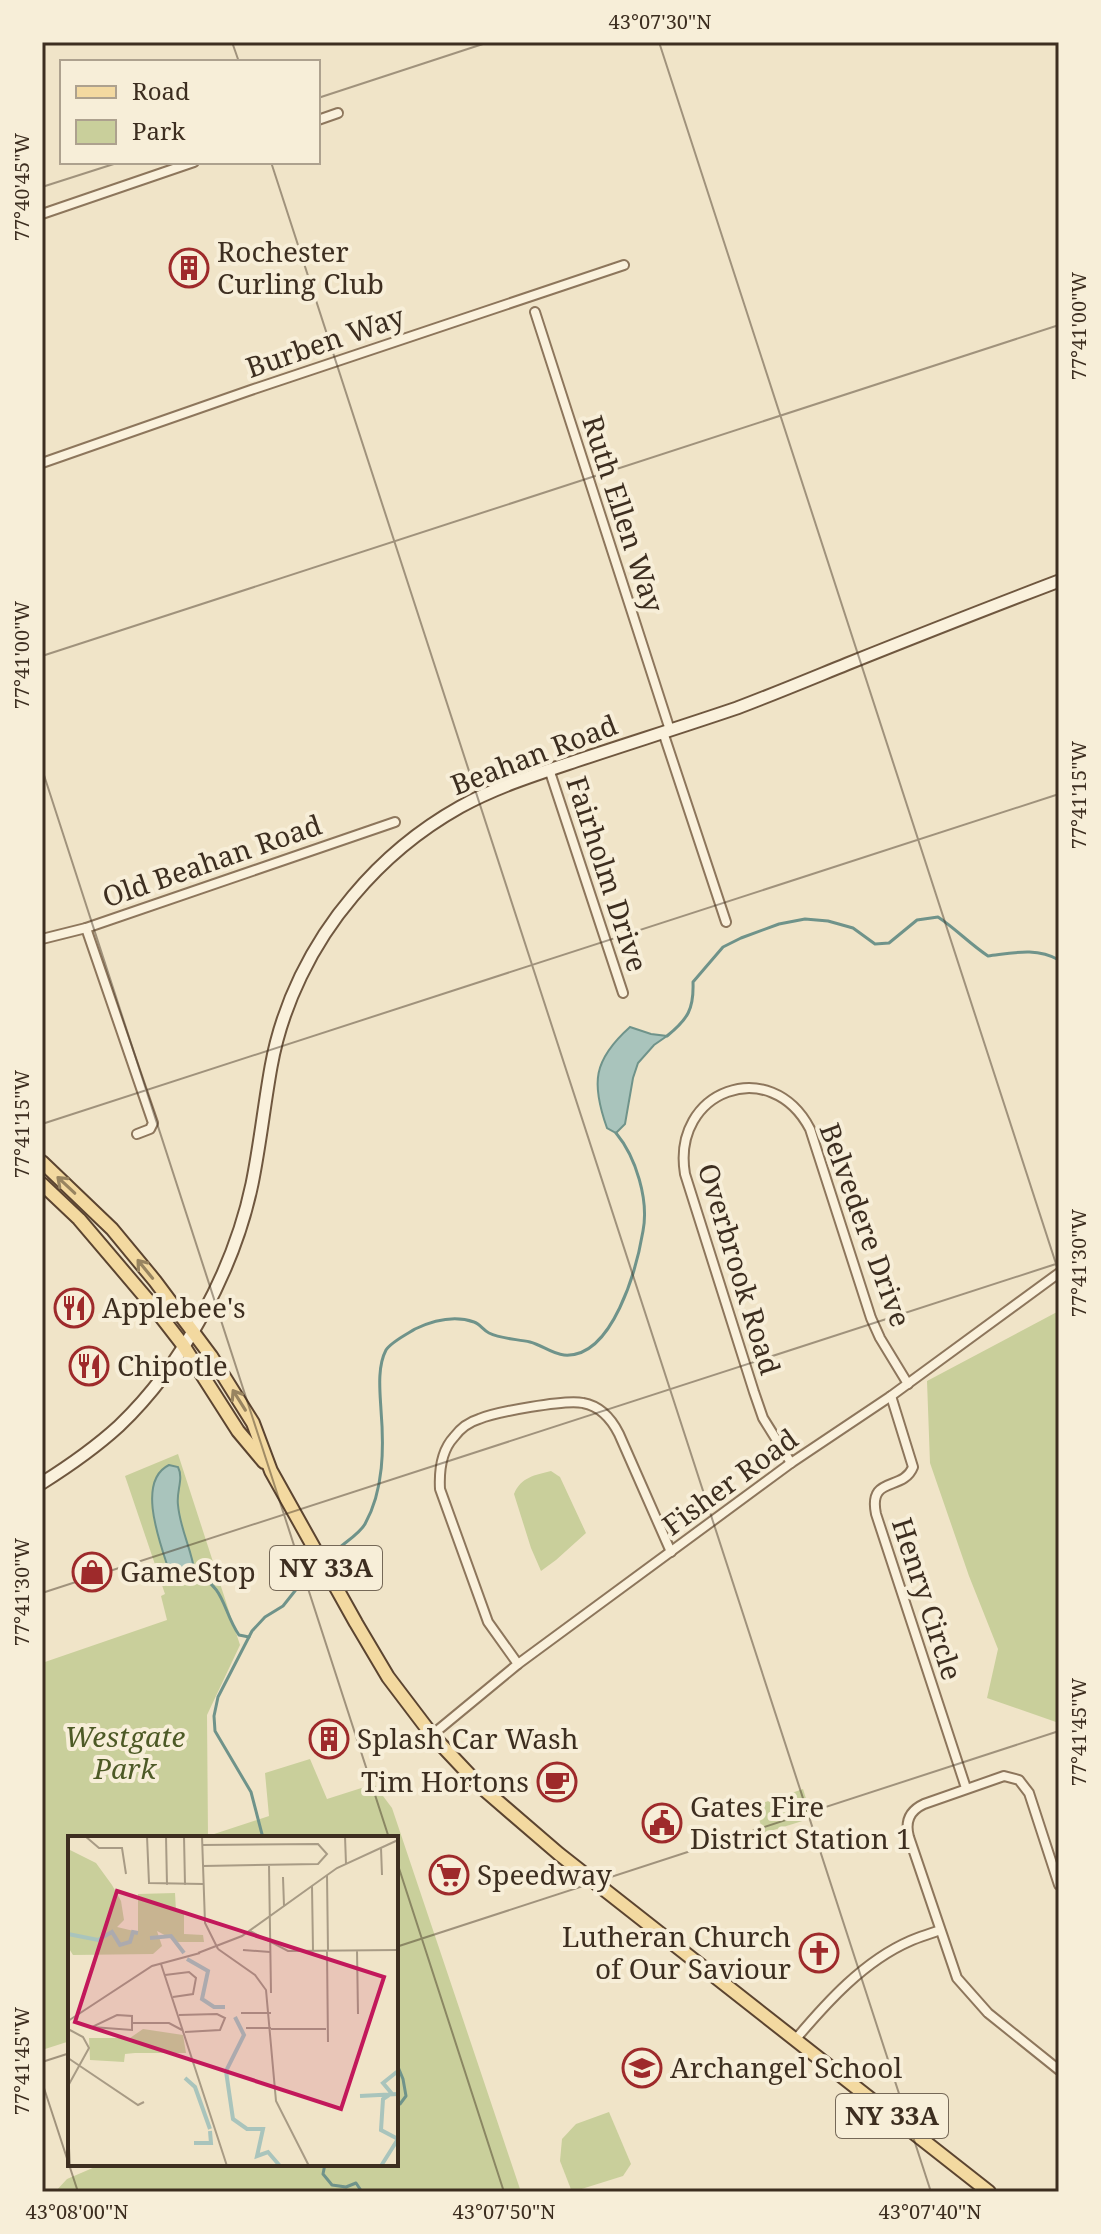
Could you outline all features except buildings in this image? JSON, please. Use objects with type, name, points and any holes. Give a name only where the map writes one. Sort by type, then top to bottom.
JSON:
[{"type":"main road","name":"NY 33A","points":[[42,1162],[112,1229],[193,1331],[253,1423],[271,1471],[388,1677],[432,1735],[480,1786],[559,1854],[989,2192]]},
{"type":"main road","name":"NY 33A","points":[[42,1184],[79,1219],[120,1266],[183,1345],[238,1431],[271,1471]]},
{"type":"street","points":[[320,119],[338,113]]},
{"type":"street","points":[[42,214],[188,164]]},
{"type":"street","name":"Burben Way","points":[[42,463],[624,265]]},
{"type":"street","name":"Ruth Ellen Way","points":[[535,312],[726,922]]},
{"type":"street","name":"Beahan Road","points":[[42,1483],[118,1426],[163,1376],[193,1331],[210,1300],[242,1221],[257,1159],[272,1064],[287,1009],[328,929],[354,894],[386,861],[416,835],[464,805],[549,769],[739,707],[1059,581]]},
{"type":"street","name":"Fairholm Drive","points":[[549,769],[623,993]]},
{"type":"street","name":"Old Beahan Road","points":[[42,939],[86,928],[395,822]]},
{"type":"street","points":[[86,928],[153,1123],[150,1129],[137,1134]]},
{"type":"street","name":"Belvedere Drive","points":[[723,1094],[760,1089],[776,1094],[802,1115],[810,1129],[871,1318],[908,1384]]},
{"type":"street","name":"Overbrook Road","points":[[723,1094],[702,1107],[691,1122],[682,1158],[763,1418],[791,1463]]},
{"type":"street","name":"Fisher Road","points":[[432,1735],[518,1664],[791,1463],[908,1384],[1059,1273]]},
{"type":"street","name":"Henry Circle","points":[[891,1396],[913,1467],[910,1475],[876,1494],[876,1514],[966,1788]]},
{"type":"street","points":[[518,1664],[488,1622],[440,1489],[439,1472],[443,1456],[452,1438],[465,1426],[490,1416],[566,1402],[598,1408],[612,1420],[671,1552]]},
{"type":"street","points":[[1059,1885],[1029,1793],[1019,1780],[1004,1776],[966,1788],[916,1807],[908,1821],[909,1837],[957,1978],[988,2013],[1059,2070]]},
{"type":"street","points":[[795,2040],[824,2006],[873,1964],[910,1941],[940,1930]]},
{"type":"green space","points":[[1057,1312],[1059,1726],[1056,1722],[987,1698],[998,1649],[930,1463],[927,1381]]},
{"type":"green space","name":"Westgate Park","points":[[178,1454],[240,1645],[207,1715],[208,1836],[68,1836],[68,2042],[42,2050],[42,1663],[167,1620],[161,1596],[165,1594],[125,1476]]},
{"type":"green space","points":[[551,1471],[560,1477],[586,1533],[541,1571],[514,1494],[525,1480]]},
{"type":"green space","points":[[310,1759],[327,1799],[374,1784],[392,1808],[521,2192],[55,2192],[67,2179],[97,2166],[398,2166],[398,1836],[208,1836],[269,1816],[265,1773]]},
{"type":"green space","points":[[803,1789],[812,1818],[764,1833],[754,1806]]},
{"type":"green space","points":[[609,2112],[631,2164],[623,2176],[572,2192],[560,2161],[562,2139],[576,2124]]},
{"type":"water","points":[[630,1027],[667,1036],[638,1063],[625,1124],[616,1133],[607,1128],[597,1085],[602,1062]]},
{"type":"water","points":[[169,1465],[178,1467],[180,1472],[179,1514],[195,1574],[177,1582],[171,1577],[162,1550],[152,1501],[153,1486],[159,1474]]},
{"type":"waterway","points":[[667,1036],[688,1013],[693,982],[723,947],[779,924],[805,919],[828,921],[853,928],[875,944],[889,943],[917,920],[938,917],[988,956],[1033,952],[1059,960]]},
{"type":"waterway","points":[[339,1548],[363,1527],[376,1497],[382,1453],[380,1372],[383,1357],[392,1344],[422,1326],[459,1319],[476,1323],[494,1335],[530,1342],[564,1355],[581,1352],[596,1342],[609,1327],[620,1308],[635,1266],[644,1219],[635,1166],[616,1133]]},
{"type":"waterway","points":[[195,1574],[218,1592],[239,1635],[249,1637]]},
{"type":"waterway","points":[[262,1836],[251,1792],[215,1731],[214,1716],[218,1697],[252,1631],[265,1617],[283,1606],[306,1577]]},
{"type":"waterway","points":[[398,2067],[406,2096],[398,2104]]},
{"type":"waterway","points":[[325,2166],[323,2174],[332,2185],[346,2187],[356,2183],[362,2192]]},
{"type":"place","name":"Rochester Curling Club","points":[[189,268]]},
{"type":"place","name":"Applebee's","points":[[74,1308]]},
{"type":"place","name":"Chipotle","points":[[89,1366]]},
{"type":"place","name":"GameStop","points":[[92,1572]]},
{"type":"place","name":"Splash Car Wash","points":[[329,1739]]},
{"type":"place","name":"Tim Hortons","points":[[557,1782]]},
{"type":"place","name":"Gates Fire District Station 1","points":[[662,1823]]},
{"type":"place","name":"Speedway","points":[[449,1875]]},
{"type":"place","name":"Lutheran Church of Our Saviour","points":[[819,1953]]},
{"type":"place","name":"Archangel School","points":[[642,2068]]}]
